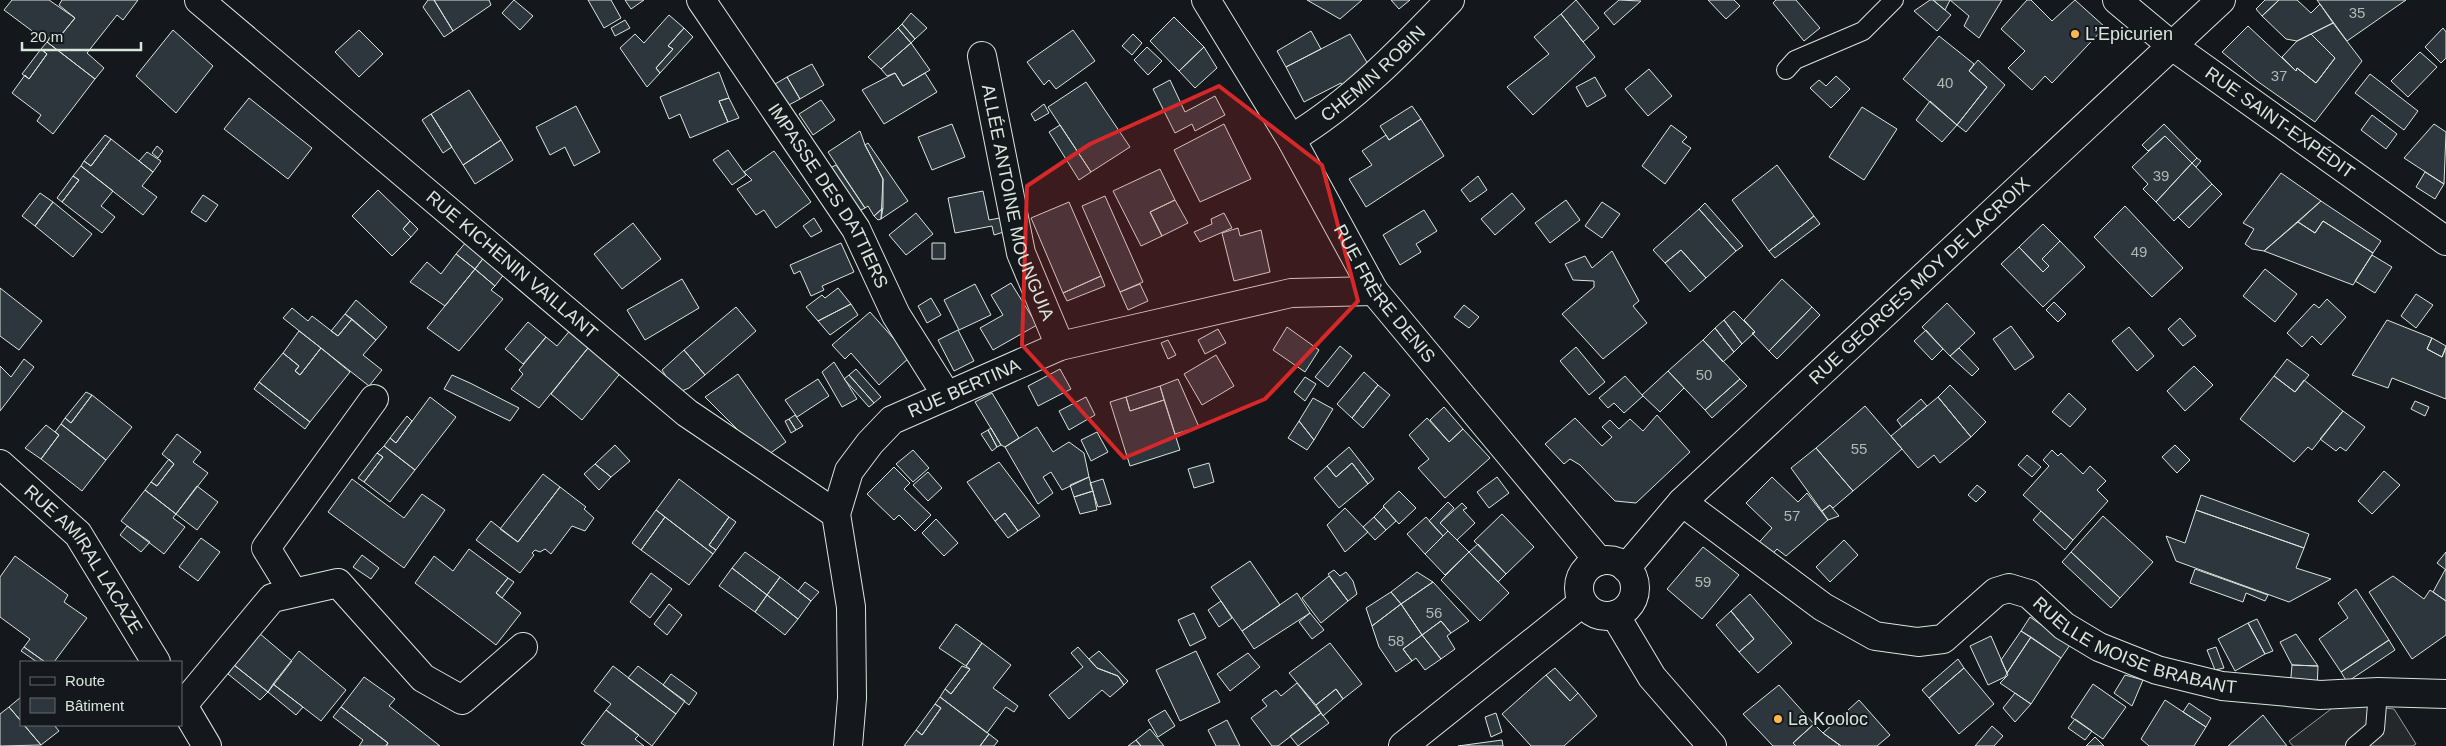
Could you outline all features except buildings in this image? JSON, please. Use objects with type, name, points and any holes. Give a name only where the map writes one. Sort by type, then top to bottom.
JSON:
[{"type":"street","name":"RUE KICHENIN VAILLANT","points":[[199,0],[686,413],[836,514]]},
{"type":"street","name":"IMPASSE DES DATTIERS","points":[[700,0],[856,230],[896,315],[947,396]]},
{"type":"street","name":"RUE FRÈRE DENIS","points":[[1206,0],[1290,139],[1374,290],[1599,561]]},
{"type":"street","name":"CHEMIN ROBIN","points":[[1290,139],[1320,122],[1388,63],[1450,0]]},
{"type":"street","name":"RUE SAINT-EXPÉDIT","points":[[2117,0],[2171,45],[2446,241]]},
{"type":"street","name":"RUE GEORGES MOY DE LACROIX","points":[[1626,568],[1682,502],[2221,0]]},
{"type":"street","name":"ALLÉE ANTOINE MOUNGUIA","points":[[982,56],[1021,252],[1060,346]]},
{"type":"street","name":"RUE BERTINA","points":[[848,746],[852,698],[851,607],[836,514],[849,471],[870,443],[892,420],[1060,346],[1291,292],[1374,290]]},
{"type":"street","points":[[294,592],[266,548],[374,399]]},
{"type":"street","name":"RUE AMIRAL LACAZE","points":[[2,468],[78,534],[155,661]]},
{"type":"street","name":"RUELLE MOISE BRABANT","points":[[1682,502],[1822,608],[1876,636],[1918,642],[1943,639],[1996,592],[2009,588],[2021,590],[2029,594],[2064,626],[2099,647],[2157,670],[2222,686],[2320,695],[2378,692],[2446,694]]},
{"type":"street","points":[[1599,561],[1618,562],[1626,568],[1632,575],[1634,594],[1624,610],[1606,617],[1597,615],[1582,603],[1579,586],[1580,578],[1585,571],[1599,561]]},
{"type":"street","points":[[207,746],[182,704],[272,598],[338,583],[423,678],[462,700],[523,647]]},
{"type":"street","points":[[1403,746],[1582,603]]},
{"type":"street","points":[[1615,615],[1652,677],[1712,746]]},
{"type":"lane","points":[[1786,70],[1795,60],[1863,31],[1894,0]]},
{"type":"lane","points":[[2355,746],[2375,729],[2378,692]]},
{"type":"highlighted area","points":[[1219,86],[1322,165],[1358,301],[1265,399],[1124,458],[1022,345],[1027,186],[1090,144]]},
{"type":"shaded area","points":[[2339,703],[2394,709],[2416,744],[2413,746],[2293,746],[2289,741]]},
{"type":"place","name":"L’Epicurien","points":[[2075,34]]},
{"type":"place","name":"La Kooloc","points":[[1778,719]]}]
